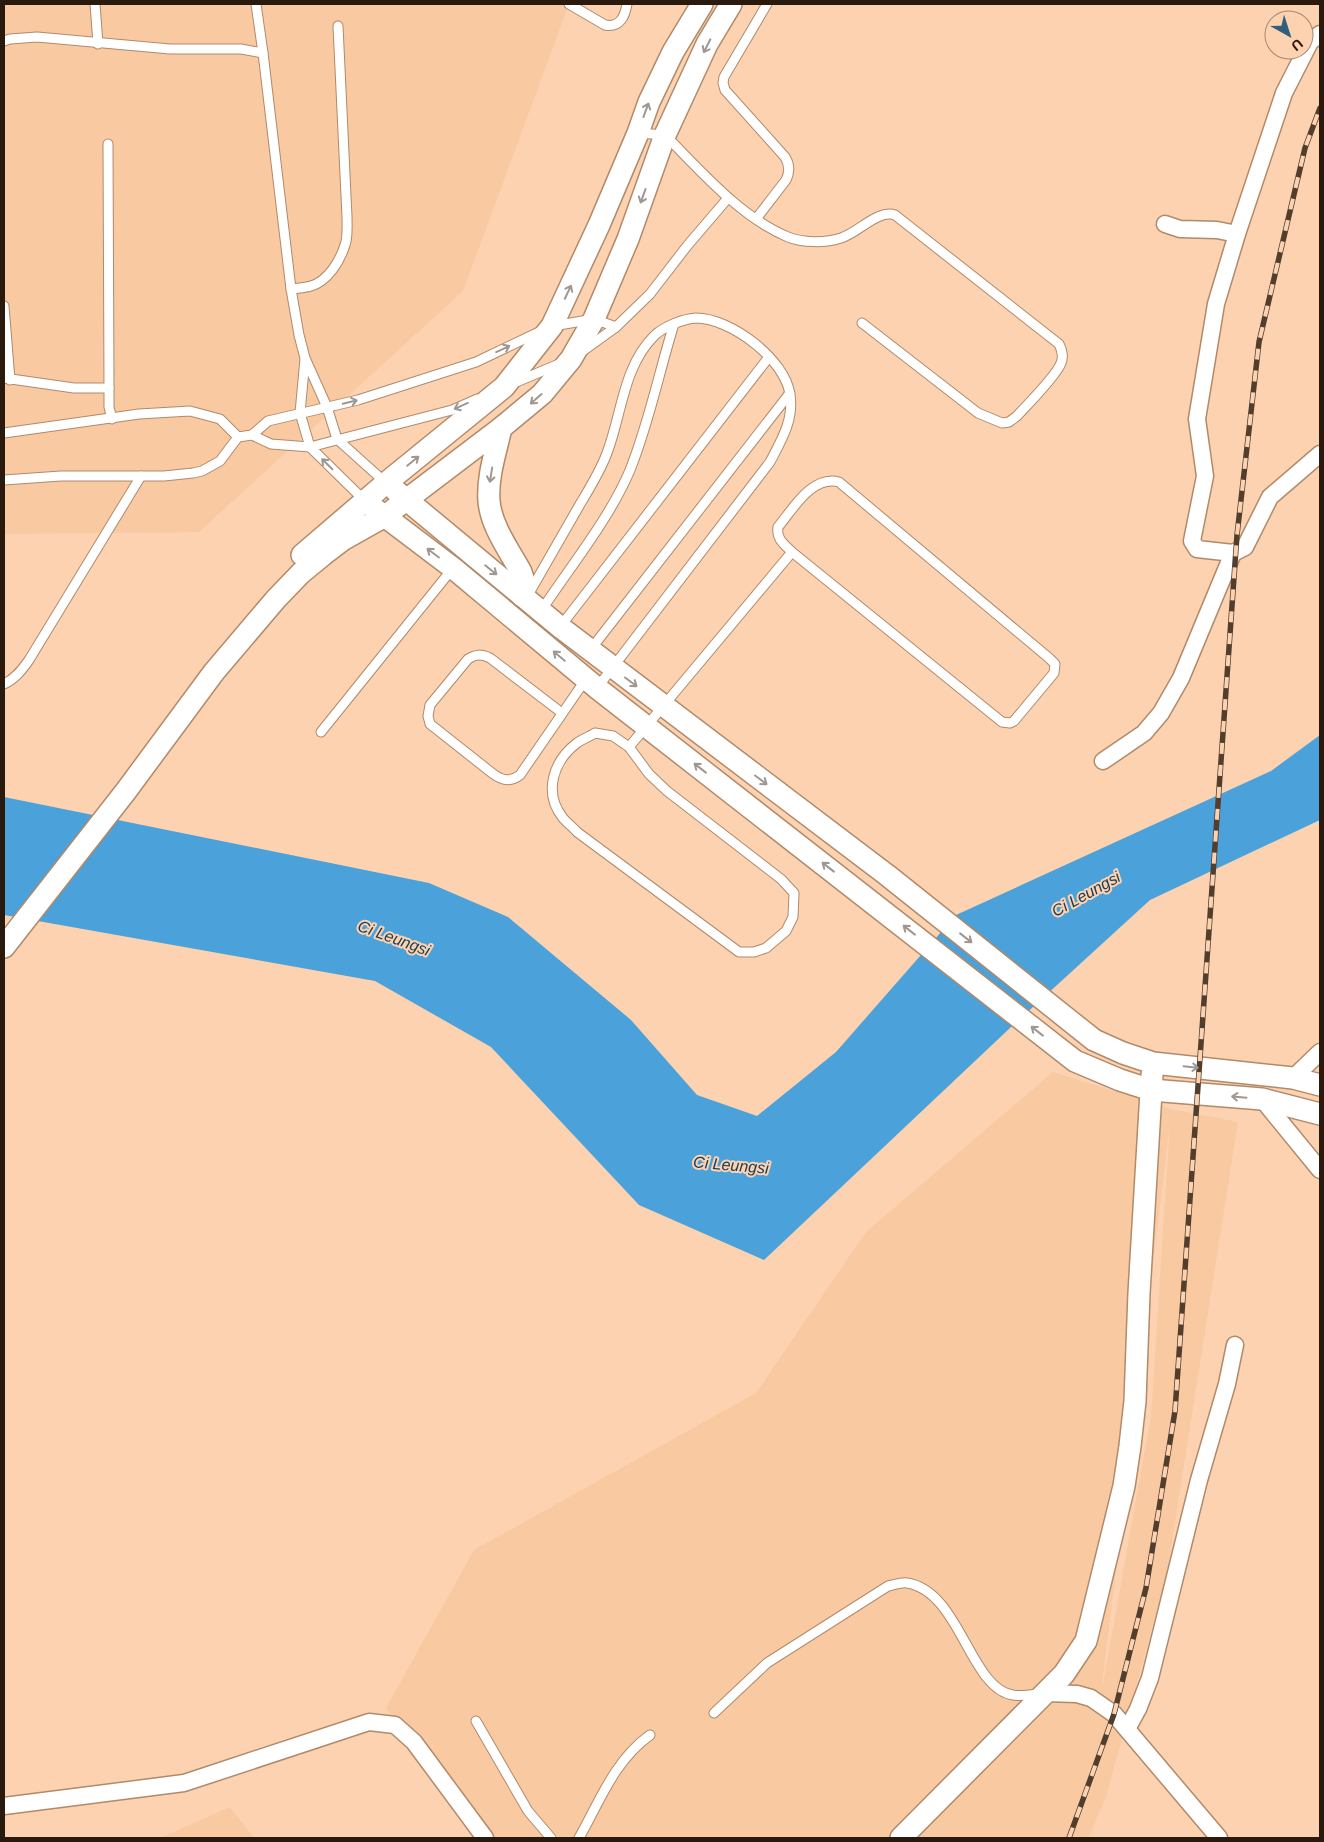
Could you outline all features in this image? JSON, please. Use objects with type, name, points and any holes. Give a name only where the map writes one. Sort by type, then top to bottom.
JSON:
[{"type":"street","points":[[4,947],[122,787],[206,664],[244,616],[293,563],[386,483],[504,386],[552,326],[600,225],[649,102],[673,52],[702,4]]},
{"type":"street","points":[[4,928],[122,787],[214,672],[276,599],[301,573],[344,540],[385,516],[501,428],[542,394],[570,359],[594,319],[628,239],[665,135],[707,44],[730,4]]},
{"type":"street","points":[[1320,34],[1310,42],[1284,93],[1216,304],[1197,419],[1205,476],[1192,541],[1197,549],[1233,553],[1245,547],[1270,498],[1320,454]]},
{"type":"street","points":[[1165,224],[1180,229],[1217,230],[1237,234]]},
{"type":"street","points":[[501,428],[490,479],[489,501],[493,518],[521,572],[529,602]]},
{"type":"street","points":[[386,483],[611,668],[887,875],[1094,1040],[1123,1053],[1153,1063],[1293,1078],[1320,1085]]},
{"type":"street","points":[[365,501],[453,568],[591,683],[1076,1061],[1120,1080],[1151,1090],[1262,1099],[1320,1114]]},
{"type":"street","points":[[1103,762],[1144,733],[1161,713],[1181,678],[1233,553]]},
{"type":"street","points":[[1293,1078],[1320,1052]]},
{"type":"street","points":[[901,1838],[1064,1674],[1086,1641],[1124,1486],[1136,1401],[1139,1293],[1153,1063]]},
{"type":"street","points":[[1262,1099],[1320,1170]]},
{"type":"street","points":[[1127,1729],[1138,1710],[1150,1678],[1199,1480],[1227,1384],[1235,1345]]},
{"type":"street","points":[[1045,1693],[1077,1694],[1091,1698],[1114,1714],[1219,1838]]},
{"type":"street","points":[[4,1806],[184,1784],[369,1722],[396,1725],[414,1742],[484,1838]]},
{"type":"lane","points":[[95,4],[98,44]]},
{"type":"lane","points":[[256,4],[291,289],[305,358],[327,407],[337,439],[386,483]]},
{"type":"lane","points":[[570,4],[611,26],[617,24],[624,17],[627,4]]},
{"type":"lane","points":[[756,219],[786,180],[789,174],[789,164],[725,90],[723,83],[724,77],[767,4]]},
{"type":"lane","points":[[291,289],[312,286],[329,275],[338,262],[346,244],[347,217],[338,26]]},
{"type":"lane","points":[[4,41],[37,37],[170,50],[241,50],[262,53]]},
{"type":"lane","points":[[638,133],[665,135],[728,198],[756,219],[788,238],[812,241],[841,238],[879,216],[888,213],[895,214],[1059,344],[1063,356],[1058,369],[1017,416],[1009,422],[1002,423],[978,413],[862,323]]},
{"type":"lane","points":[[108,144],[109,407],[112,419]]},
{"type":"lane","points":[[4,480],[61,476],[171,476],[202,471],[220,461],[238,437],[252,436],[271,444],[310,447],[452,410],[570,359],[616,327],[650,294],[687,246],[728,198]]},
{"type":"lane","points":[[4,306],[7,379],[74,388],[109,388]]},
{"type":"lane","points":[[529,602],[607,453],[638,356],[657,334],[674,324],[695,318],[710,320],[741,334],[760,347],[785,377],[790,393],[791,411],[785,432],[770,462],[611,668],[591,683],[562,713],[520,775],[512,780],[499,779],[430,724],[428,716],[430,705],[468,659],[480,654],[490,658],[562,713]]},
{"type":"lane","points":[[252,436],[268,421],[358,400],[476,362],[552,326],[594,319],[616,327]]},
{"type":"lane","points":[[529,602],[608,511],[630,469],[674,324]]},
{"type":"lane","points":[[560,627],[769,357]]},
{"type":"lane","points":[[305,358],[300,414],[310,447],[365,501]]},
{"type":"lane","points":[[590,650],[790,393]]},
{"type":"lane","points":[[4,433],[139,414],[190,411],[220,419],[238,437]]},
{"type":"lane","points":[[4,684],[10,682],[29,660],[141,476]]},
{"type":"lane","points":[[830,480],[839,482],[1049,658],[1055,664],[1054,673],[1014,721],[1010,723],[1002,722],[792,552],[779,538],[777,533],[778,527],[808,492],[816,486],[830,480]]},
{"type":"lane","points":[[629,746],[792,552]]},
{"type":"lane","points":[[321,732],[453,568]]},
{"type":"lane","points":[[594,733],[614,736],[629,746],[648,774],[667,791],[781,878],[794,893],[793,917],[786,931],[766,948],[754,952],[739,952],[577,832],[563,818],[553,800],[552,792],[552,783],[559,761],[577,743],[594,733]]},
{"type":"lane","points":[[714,1713],[767,1663],[888,1586],[906,1583],[921,1588],[937,1600],[954,1621],[984,1675],[998,1689],[1012,1695],[1045,1693]]},
{"type":"lane","points":[[476,1720],[528,1811],[551,1838]]},
{"type":"lane","points":[[579,1838],[606,1784],[621,1762],[641,1741],[650,1735]]},
{"type":"shaded area","points":[[4,4],[569,4],[463,291],[199,532],[4,534]]},
{"type":"shaded area","points":[[1053,1072],[1171,1109],[1238,1122],[1167,1573],[1106,1797],[1088,1838],[473,1838],[386,1708],[474,1550],[756,1393],[866,1232]],"holes":[[[1170,1123],[1151,1416],[1102,1684]]]},
{"type":"shaded area","points":[[230,1807],[254,1838],[160,1838]]},
{"type":"water","name":"Ci Leungsi","points":[[1320,735],[1320,820],[1150,900],[1010,1028],[764,1260],[639,1205],[491,1047],[375,981],[4,915],[4,797],[429,883],[508,917],[631,1020],[697,1095],[757,1116],[836,1052],[956,915],[1271,771]]},
{"type":"railway","points":[[1069,1838],[1114,1714],[1146,1588],[1175,1411],[1237,535],[1259,342],[1305,148],[1320,108]]}]
